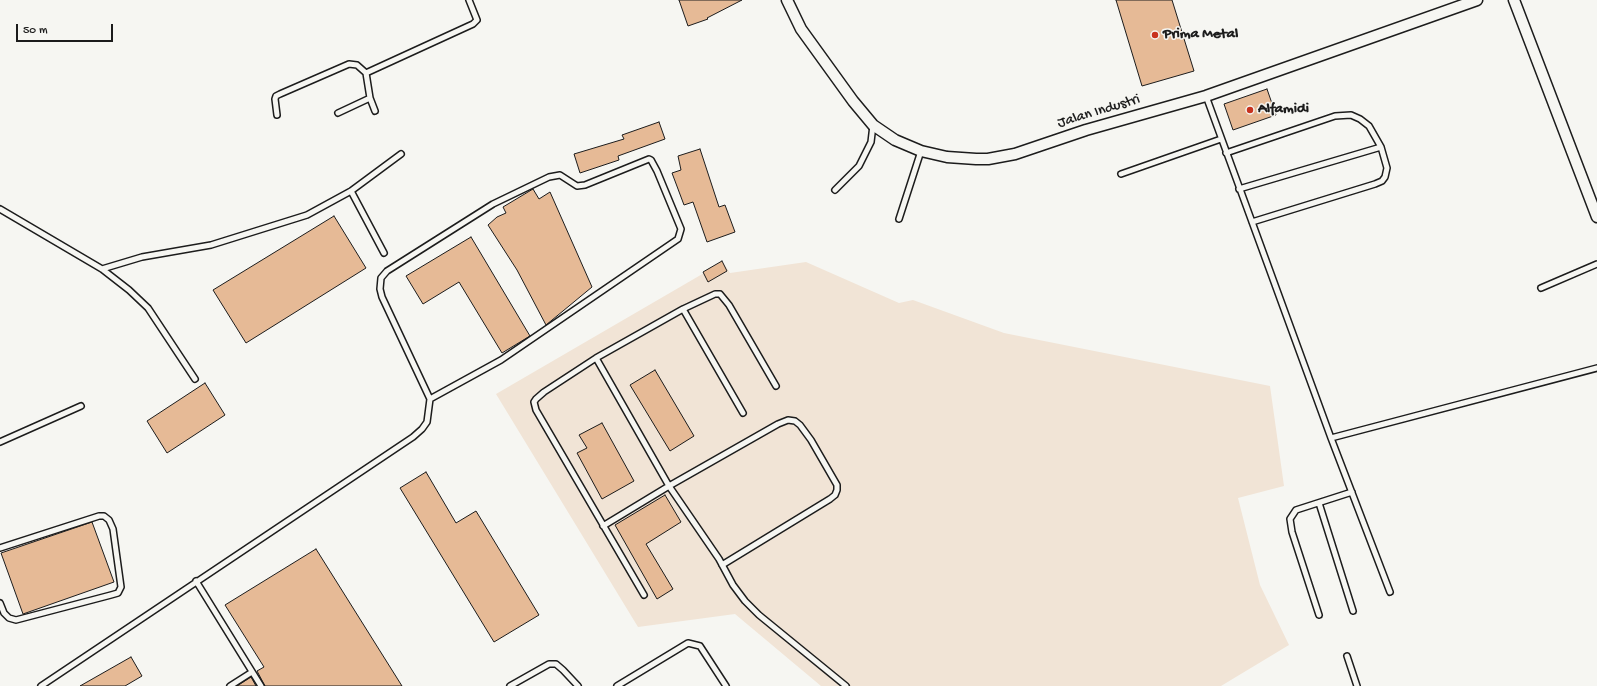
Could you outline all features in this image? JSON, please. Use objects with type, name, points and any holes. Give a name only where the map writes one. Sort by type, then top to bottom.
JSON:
[{"type":"street","name":"Jalan Industri","points":[[787,0],[800,29],[811,45],[873,125],[895,140],[921,151],[947,157],[976,159],[1004,156],[1032,149],[1086,130],[1206,96],[1477,0]]},
{"type":"street","points":[[1514,0],[1597,217]]},
{"type":"lane","points":[[366,73],[476,23],[477,20],[469,0]]},
{"type":"lane","points":[[277,115],[276,96],[349,64],[357,65],[366,73],[370,98],[375,111]]},
{"type":"lane","points":[[1206,96],[1226,154],[1390,592]]},
{"type":"lane","points":[[338,113],[370,98]]},
{"type":"lane","points":[[1226,154],[1335,116],[1350,116],[1365,122],[1370,126],[1381,147],[1387,168],[1385,177],[1382,181],[1252,222]]},
{"type":"lane","points":[[835,190],[858,166],[871,142],[873,125]]},
{"type":"lane","points":[[1121,174],[1221,139]]},
{"type":"lane","points":[[1239,189],[1381,147]]},
{"type":"lane","points":[[899,220],[921,151]]},
{"type":"lane","points":[[102,269],[142,257],[211,245],[307,215],[351,191],[401,154]]},
{"type":"lane","points":[[41,686],[414,436],[427,422],[430,398],[382,298],[380,289],[381,278],[387,271],[493,204],[549,177],[560,175],[577,186],[585,185],[649,159],[651,160],[681,229],[678,239],[501,360],[430,398]]},
{"type":"lane","points":[[351,191],[384,253]]},
{"type":"lane","points":[[0,209],[102,269],[129,290],[148,308],[195,379]]},
{"type":"lane","points":[[1541,288],[1597,264]]},
{"type":"lane","points":[[644,595],[536,410],[534,402],[544,392],[596,358],[683,309],[715,294],[720,294],[729,305],[776,386]]},
{"type":"lane","points":[[683,309],[743,413]]},
{"type":"lane","points":[[596,358],[669,486],[722,564],[733,585],[745,601],[846,686]]},
{"type":"lane","points":[[1332,438],[1597,368]]},
{"type":"lane","points":[[0,442],[81,406]]},
{"type":"lane","points":[[603,526],[669,486],[778,424],[788,420],[795,421],[800,425],[811,440],[837,485],[836,495],[722,564]]},
{"type":"lane","points":[[1319,615],[1292,532],[1290,519],[1296,510],[1352,492]]},
{"type":"lane","points":[[1319,503],[1353,611]]},
{"type":"lane","points":[[0,548],[98,516],[104,516],[109,520],[113,530],[121,587],[118,593],[112,595],[16,620],[9,618],[4,612],[0,603]]},
{"type":"lane","points":[[196,582],[261,686]]},
{"type":"lane","points":[[617,686],[688,643],[700,646],[726,686]]},
{"type":"lane","points":[[1347,656],[1357,686]]},
{"type":"lane","points":[[510,686],[549,664],[556,664],[578,686]]},
{"type":"lane","points":[[230,686],[252,672]]},
{"type":"shaded area","points":[[723,262],[730,273],[806,262],[899,303],[913,300],[1004,333],[1270,386],[1284,486],[1238,498],[1260,585],[1289,645],[1221,686],[821,686],[735,614],[638,627],[496,394]]},
{"type":"building","points":[[679,0],[742,0],[707,18],[708,19],[688,26]]},
{"type":"building","name":"Prima Metal","points":[[1116,0],[1172,0],[1194,71],[1142,86]]},
{"type":"building","name":"Alfamidi","points":[[1267,89],[1276,115],[1233,130],[1224,104]]},
{"type":"building","points":[[659,122],[665,139],[618,156],[619,160],[580,173],[574,154],[624,139],[622,135]]},
{"type":"building","points":[[700,149],[719,207],[725,205],[735,232],[707,242],[693,202],[684,205],[672,173],[681,170],[678,156]]},
{"type":"building","points":[[533,189],[539,199],[550,192],[592,287],[546,325],[517,270],[488,225],[497,217],[506,213],[503,207]]},
{"type":"building","points":[[334,216],[366,268],[246,343],[213,290]]},
{"type":"building","points":[[471,237],[530,336],[502,353],[459,282],[423,304],[406,276]]},
{"type":"building","points":[[722,261],[727,271],[708,282],[703,272]]},
{"type":"building","points":[[655,370],[694,436],[670,451],[630,385]]},
{"type":"building","points":[[205,383],[225,415],[167,453],[147,421]]},
{"type":"building","points":[[602,423],[634,481],[602,499],[577,453],[587,448],[579,435]]},
{"type":"building","points":[[426,472],[456,523],[476,511],[539,615],[494,642],[400,488]]},
{"type":"building","points":[[665,495],[681,522],[646,544],[673,589],[657,599],[615,525]]},
{"type":"building","points":[[92,522],[114,582],[23,614],[1,553]]},
{"type":"building","points":[[316,549],[402,686],[265,686],[257,671],[264,667],[225,605]]},
{"type":"building","points":[[131,657],[142,676],[125,686],[80,686]]},
{"type":"building","points":[[251,677],[256,686],[237,686]]},
{"type":"place","name":"Prima Metal","points":[[1155,35]]},
{"type":"place","name":"Alfamidi","points":[[1250,110]]}]
